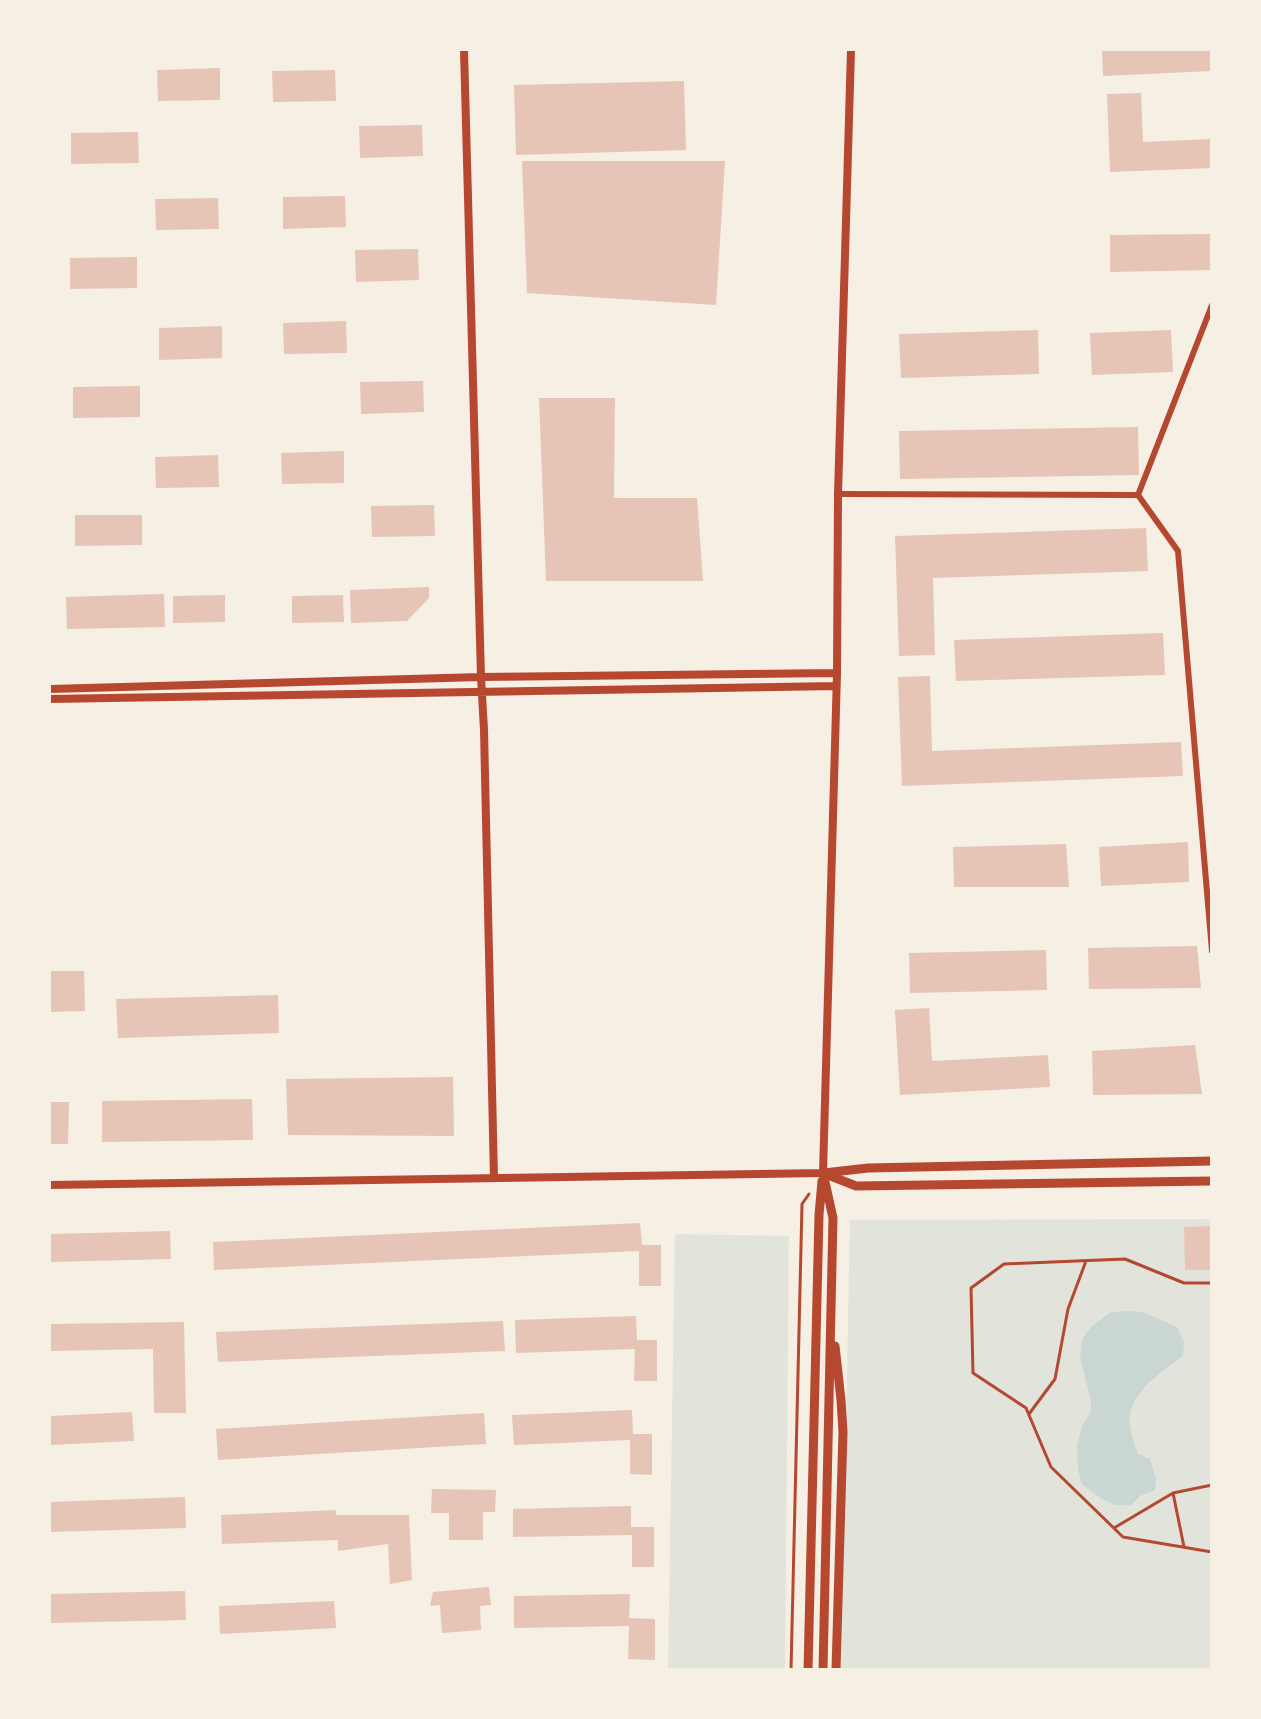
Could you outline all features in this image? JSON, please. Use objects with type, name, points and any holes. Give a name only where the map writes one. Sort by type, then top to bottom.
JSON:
[{"type":"main road","points":[[823,1173],[868,1168],[1212,1161]]},
{"type":"main road","points":[[823,1173],[856,1186],[1212,1181]]},
{"type":"main road","points":[[823,1173],[833,1218],[823,1670]]},
{"type":"main road","points":[[808,1670],[819,1215],[823,1173]]},
{"type":"main road","points":[[831,1314],[842,1400],[843,1432],[836,1670]]},
{"type":"street","points":[[464,50],[484,730],[494,1178]]},
{"type":"street","points":[[50,1185],[823,1173],[837,673],[838,494],[850,50]]},
{"type":"street","points":[[1138,495],[1212,305]]},
{"type":"street","points":[[838,494],[1138,495]]},
{"type":"street","points":[[1138,495],[1179,551],[1212,951]]},
{"type":"street","points":[[50,689],[481,677],[837,673]]},
{"type":"street","points":[[50,699],[836,686]]},
{"type":"path","points":[[791,1670],[802,1204],[823,1173]]},
{"type":"path","points":[[1212,1283],[1184,1283],[1125,1259],[1004,1264],[971,1288],[973,1373],[1026,1408],[1051,1467],[1123,1537],[1212,1552]]},
{"type":"path","points":[[1029,1414],[1055,1378],[1068,1308],[1086,1261]]},
{"type":"path","points":[[1114,1528],[1173,1493],[1212,1485]]},
{"type":"path","points":[[1173,1493],[1184,1547]]},
{"type":"shaded area","points":[[1211,1219],[1211,1669],[841,1670],[850,1220]]},
{"type":"shaded area","points":[[675,1234],[789,1236],[785,1669],[668,1669]]},
{"type":"shaded area","points":[[1111,1312],[1143,1312],[1177,1327],[1184,1342],[1183,1356],[1145,1387],[1132,1407],[1130,1419],[1132,1437],[1138,1454],[1150,1459],[1156,1479],[1155,1490],[1140,1496],[1131,1505],[1115,1505],[1102,1499],[1082,1484],[1078,1469],[1077,1446],[1082,1426],[1091,1411],[1091,1401],[1080,1357],[1082,1339],[1091,1327]]},
{"type":"building","points":[[1102,50],[1212,50],[1212,71],[1103,76]]},
{"type":"building","points":[[220,68],[220,100],[158,101],[157,70]]},
{"type":"building","points":[[335,70],[336,101],[273,102],[272,71]]},
{"type":"building","points":[[684,81],[686,150],[516,155],[514,85]]},
{"type":"building","points":[[1141,93],[1143,142],[1212,139],[1212,168],[1110,172],[1107,94]]},
{"type":"building","points":[[422,125],[423,156],[360,158],[359,126]]},
{"type":"building","points":[[138,132],[139,163],[71,164],[71,133]]},
{"type":"building","points":[[522,161],[725,161],[716,305],[527,293]]},
{"type":"building","points":[[345,196],[346,227],[283,229],[283,197]]},
{"type":"building","points":[[218,198],[219,229],[156,230],[155,199]]},
{"type":"building","points":[[1212,234],[1212,270],[1110,272],[1110,235]]},
{"type":"building","points":[[418,249],[419,280],[356,282],[355,250]]},
{"type":"building","points":[[137,257],[137,288],[70,289],[70,258]]},
{"type":"building","points":[[346,321],[347,353],[284,354],[283,323]]},
{"type":"building","points":[[222,326],[222,358],[159,360],[159,328]]},
{"type":"building","points":[[1038,330],[1039,374],[901,378],[899,334]]},
{"type":"building","points":[[1171,330],[1173,372],[1092,375],[1090,333]]},
{"type":"building","points":[[423,381],[424,412],[361,414],[360,382]]},
{"type":"building","points":[[140,386],[140,417],[73,418],[73,387]]},
{"type":"building","points":[[539,398],[615,398],[614,498],[697,498],[703,581],[546,581]]},
{"type":"building","points":[[1138,427],[1139,475],[900,479],[899,431]]},
{"type":"building","points":[[344,451],[344,483],[282,484],[281,453]]},
{"type":"building","points":[[218,455],[219,487],[156,488],[155,457]]},
{"type":"building","points":[[434,505],[435,536],[372,537],[371,506]]},
{"type":"building","points":[[75,515],[142,515],[142,545],[75,546]]},
{"type":"building","points":[[1146,528],[1148,571],[933,578],[935,655],[899,656],[895,536]]},
{"type":"building","points":[[429,587],[429,598],[407,621],[351,623],[350,590]]},
{"type":"building","points":[[164,594],[165,627],[67,629],[66,597]]},
{"type":"building","points":[[225,595],[225,622],[173,623],[173,596]]},
{"type":"building","points":[[343,595],[344,622],[292,623],[292,596]]},
{"type":"building","points":[[1163,633],[1165,675],[956,681],[954,640]]},
{"type":"building","points":[[930,676],[932,751],[1181,742],[1183,776],[902,786],[898,677]]},
{"type":"building","points":[[1188,842],[1189,882],[1101,886],[1099,847]]},
{"type":"building","points":[[1066,844],[1069,887],[954,887],[953,847]]},
{"type":"building","points":[[1197,946],[1201,988],[1089,989],[1088,948]]},
{"type":"building","points":[[1046,950],[1047,990],[910,993],[909,953]]},
{"type":"building","points":[[50,971],[84,971],[85,1011],[50,1012]]},
{"type":"building","points":[[278,995],[279,1033],[118,1038],[116,999]]},
{"type":"building","points":[[929,1008],[932,1061],[1048,1055],[1050,1087],[900,1095],[895,1010]]},
{"type":"building","points":[[1195,1045],[1202,1094],[1093,1095],[1092,1051]]},
{"type":"building","points":[[453,1077],[454,1136],[288,1135],[286,1079]]},
{"type":"building","points":[[252,1099],[253,1140],[102,1142],[102,1101]]},
{"type":"building","points":[[50,1102],[69,1102],[68,1144],[50,1144]]},
{"type":"building","points":[[640,1223],[642,1245],[661,1245],[661,1286],[639,1286],[639,1251],[214,1270],[213,1242]]},
{"type":"building","points":[[1212,1226],[1212,1270],[1185,1270],[1184,1227]]},
{"type":"building","points":[[170,1231],[171,1259],[50,1262],[50,1234]]},
{"type":"building","points":[[636,1316],[637,1340],[657,1340],[657,1381],[634,1381],[635,1349],[516,1353],[515,1320]]},
{"type":"building","points":[[503,1321],[505,1351],[218,1362],[216,1332]]},
{"type":"building","points":[[184,1322],[186,1413],[154,1413],[153,1349],[50,1351],[50,1324]]},
{"type":"building","points":[[632,1410],[633,1434],[652,1434],[652,1475],[630,1474],[630,1440],[514,1445],[512,1415]]},
{"type":"building","points":[[132,1412],[134,1441],[50,1445],[50,1416]]},
{"type":"building","points":[[484,1413],[486,1444],[218,1460],[216,1429]]},
{"type":"building","points":[[432,1489],[496,1490],[495,1512],[483,1512],[483,1540],[449,1540],[449,1513],[431,1513]]},
{"type":"building","points":[[185,1497],[186,1528],[50,1532],[50,1502]]},
{"type":"building","points":[[631,1506],[631,1527],[654,1527],[654,1567],[632,1567],[632,1535],[513,1537],[513,1509]]},
{"type":"building","points":[[336,1510],[336,1515],[409,1515],[412,1580],[390,1584],[388,1544],[338,1551],[338,1540],[222,1544],[221,1515]]},
{"type":"building","points":[[489,1587],[491,1605],[480,1606],[481,1630],[442,1633],[440,1605],[430,1606],[433,1592]]},
{"type":"building","points":[[185,1591],[186,1620],[50,1623],[50,1594]]},
{"type":"building","points":[[630,1594],[629,1618],[655,1619],[655,1660],[628,1659],[629,1626],[514,1628],[514,1596]]},
{"type":"building","points":[[334,1601],[336,1628],[220,1634],[219,1606]]}]
